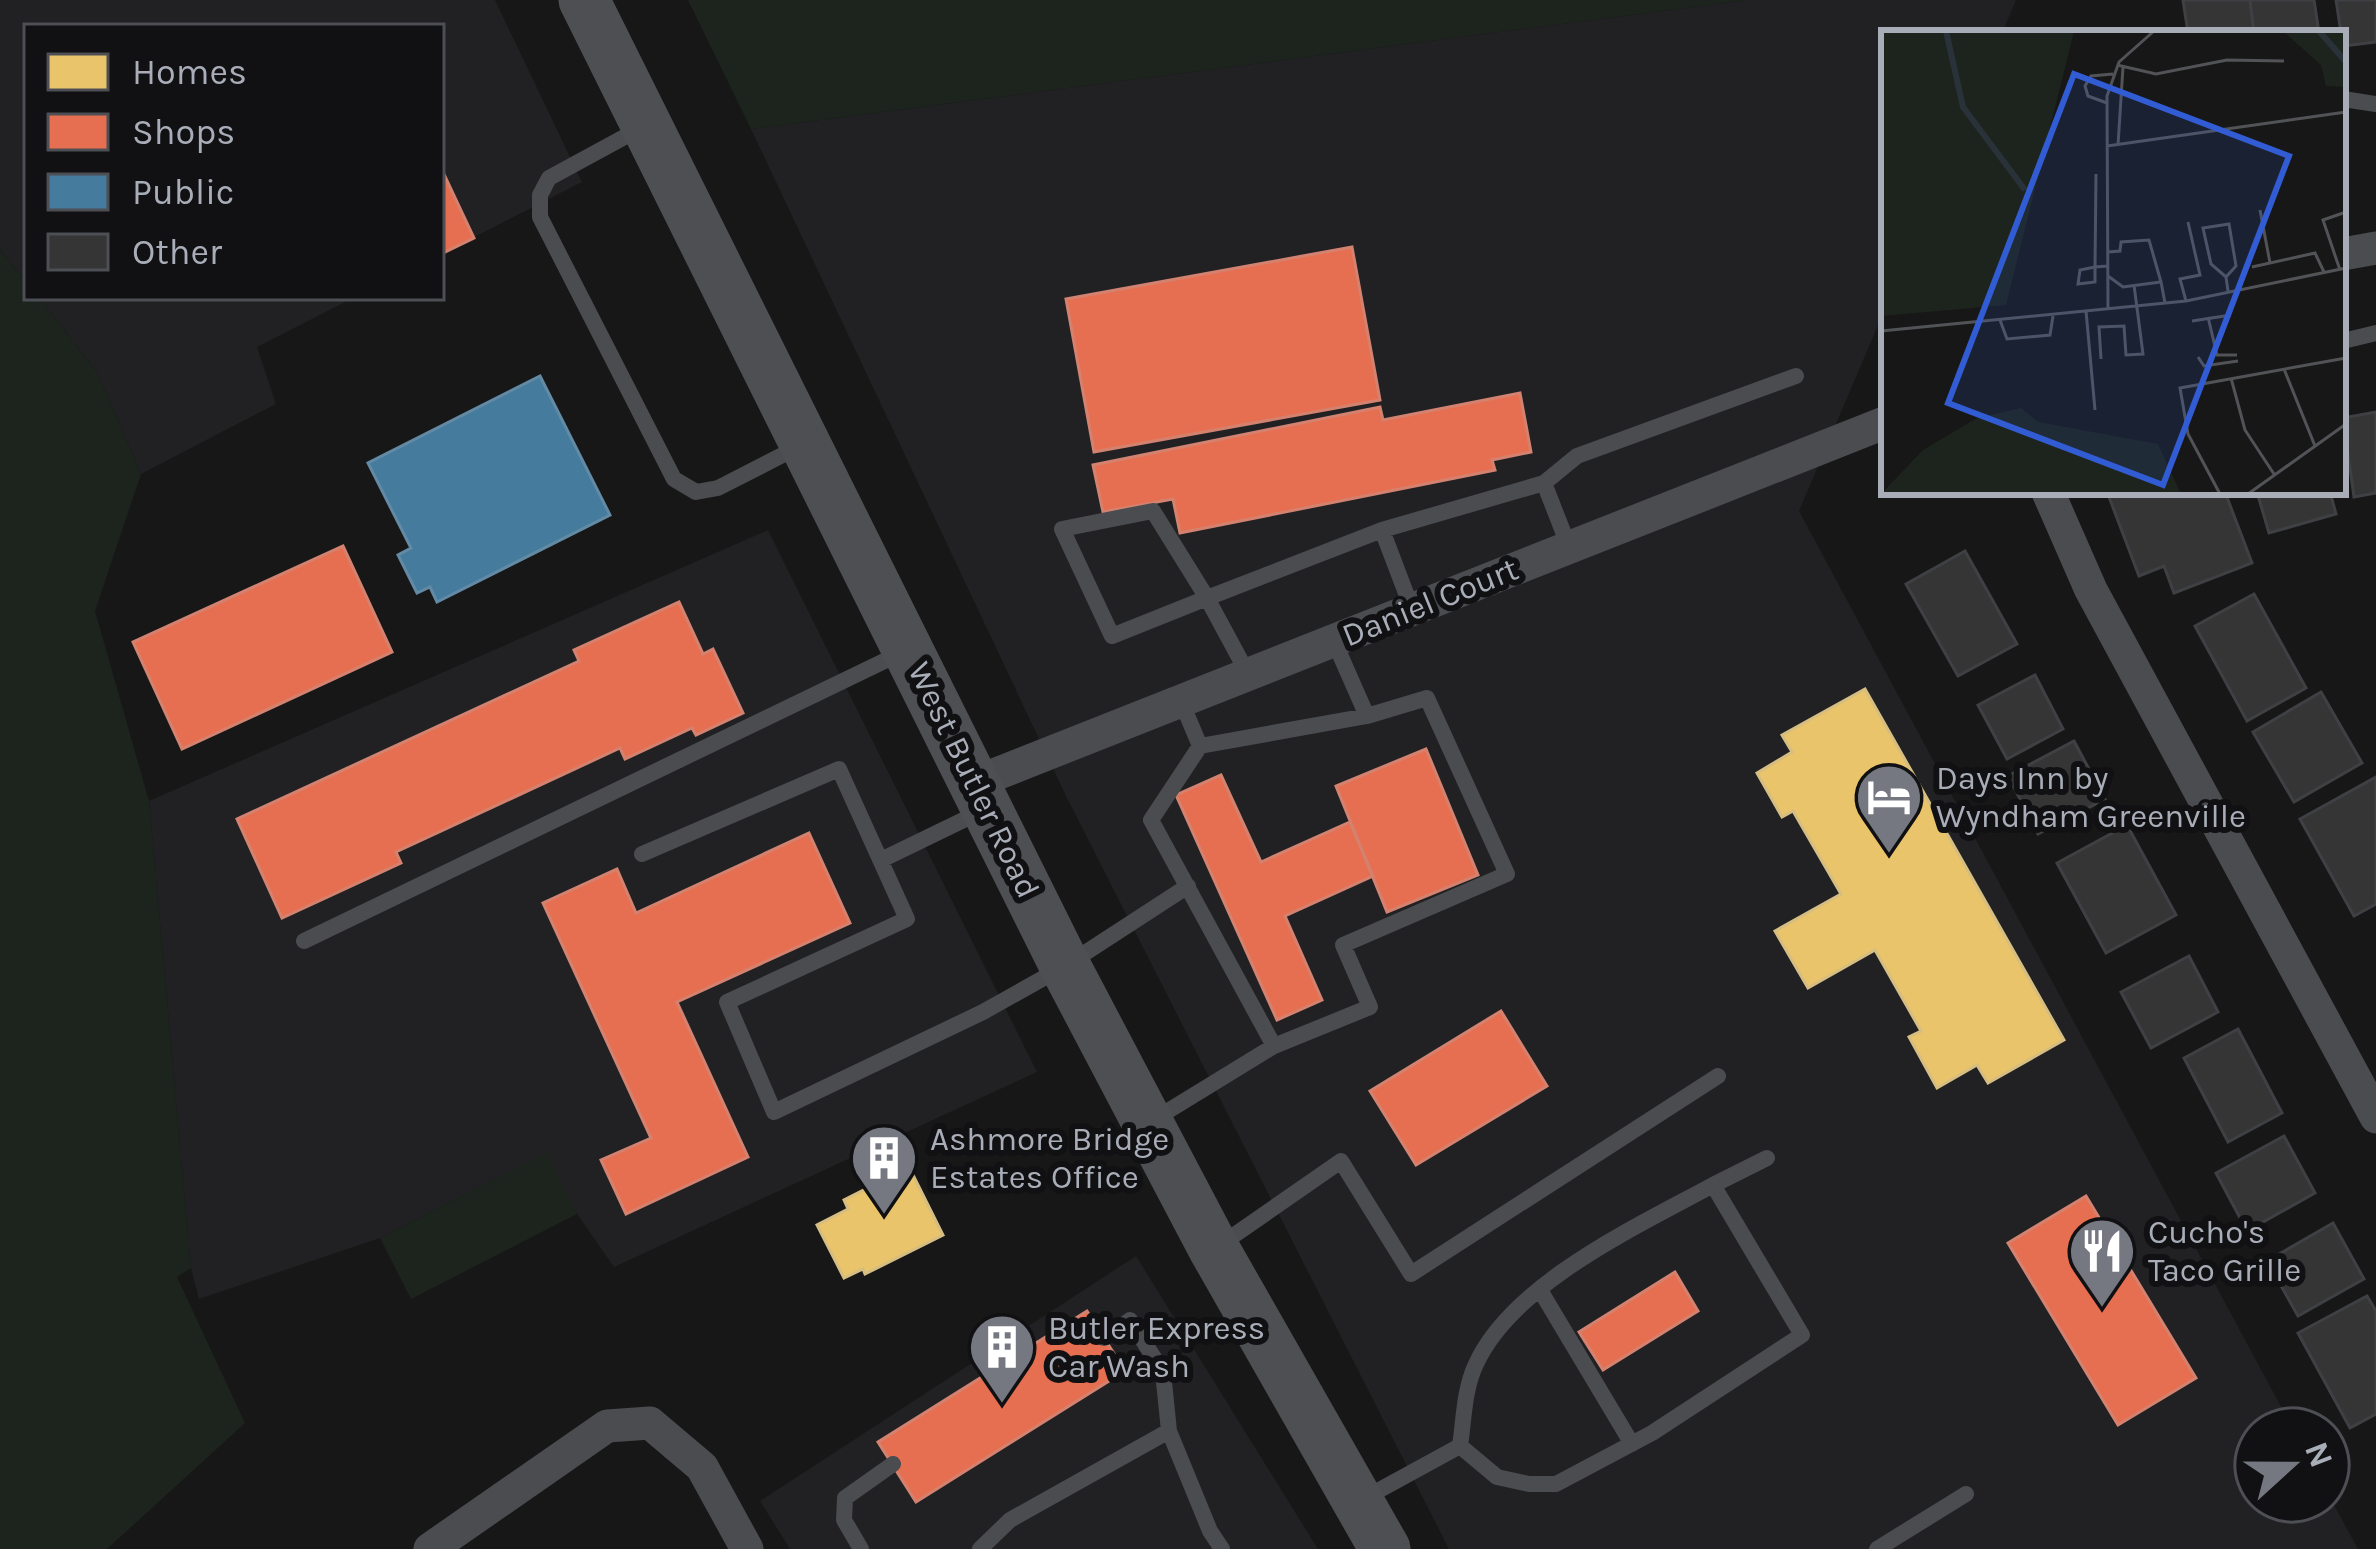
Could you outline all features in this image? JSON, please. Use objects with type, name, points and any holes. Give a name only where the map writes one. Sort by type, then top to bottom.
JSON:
[{"type":"main road","name":"West Butler Road","points":[[584,0],[1065,966],[1214,1249],[1384,1549]]},
{"type":"street","points":[[2346,253],[2376,248]]},
{"type":"street","name":"Daniel Court","points":[[982,795],[1181,701],[1881,424]]},
{"type":"street","points":[[2049,495],[2091,590],[2376,1117]]},
{"type":"street","points":[[430,1549],[607,1426],[650,1423],[702,1467],[747,1549]]},
{"type":"lane","points":[[2346,99],[2376,104]]},
{"type":"lane","points":[[647,125],[549,178],[540,195],[540,217],[674,479],[695,492],[718,488],[806,443]]},
{"type":"lane","points":[[2346,340],[2376,333]]},
{"type":"lane","points":[[1247,674],[1207,598],[1153,511],[1062,529],[1112,636],[1207,598],[1382,530],[1544,483],[1577,456],[1796,376]]},
{"type":"lane","points":[[1544,483],[1569,547]]},
{"type":"lane","points":[[1382,530],[1412,609]]},
{"type":"lane","points":[[1334,640],[1367,716]]},
{"type":"lane","points":[[304,940],[909,649]]},
{"type":"lane","points":[[1149,1122],[1274,1046],[1370,1006],[1343,945],[1507,874],[1427,698],[1367,716],[1200,746],[1150,820],[1274,1046]]},
{"type":"lane","points":[[1181,701],[1200,746]]},
{"type":"lane","points":[[642,854],[839,770],[907,919],[727,1002],[774,1112],[983,1012],[1065,966],[1188,886]]},
{"type":"lane","points":[[881,860],[982,795]]},
{"type":"lane","points":[[1214,1249],[1341,1161],[1411,1274],[1718,1076]]},
{"type":"lane","points":[[1460,1446],[1475,1365],[1490,1341],[1540,1290],[1595,1249],[1767,1158]]},
{"type":"lane","points":[[1460,1446],[1497,1477],[1546,1486],[1571,1478],[1802,1336],[1712,1185]]},
{"type":"lane","points":[[1540,1290],[1632,1444]]},
{"type":"lane","points":[[1104,1338],[1130,1320],[1163,1372],[1168,1431],[1222,1549]]},
{"type":"lane","points":[[980,1549],[1010,1520],[1168,1431]]},
{"type":"lane","points":[[1357,1502],[1460,1446]]},
{"type":"lane","points":[[861,1549],[844,1520],[845,1498],[893,1464]]},
{"type":"lane","points":[[1877,1549],[1966,1494]]},
{"type":"shaded area","points":[[0,0],[495,0],[582,182],[444,252],[444,24],[24,24],[24,279],[0,250]]},
{"type":"shaded area","points":[[688,0],[1747,0],[751,129]]},
{"type":"shaded area","points":[[1747,0],[2016,0],[2003,30],[1881,30],[1881,318],[1799,511],[2280,1405],[2232,1405],[2232,1525],[2345,1525],[2358,1549],[1449,1549],[1066,796],[751,129]]},
{"type":"shaded area","points":[[0,250],[24,279],[24,300],[40,300],[97,372],[141,474],[95,611],[149,801],[191,1268],[177,1277],[245,1423],[107,1549],[0,1549]]},
{"type":"shaded area","points":[[40,300],[349,300],[257,347],[276,404],[141,474],[97,372]]},
{"type":"shaded area","points":[[768,530],[1037,1072],[614,1267],[577,1214],[545,1154],[380,1238],[199,1299],[191,1268],[149,801]]},
{"type":"shaded area","points":[[546,1153],[577,1214],[411,1299],[380,1238]]},
{"type":"shaded area","points":[[1136,1256],[1318,1549],[790,1549],[760,1501]]},
{"type":"building: Homes","name":"Days Inn by Wyndham Greenville","points":[[1865,689],[2064,1040],[1988,1083],[1977,1065],[1937,1088],[1909,1037],[1921,1031],[1875,950],[1808,988],[1775,931],[1841,894],[1793,811],[1782,817],[1757,773],[1792,752],[1782,735]]},
{"type":"building: Homes","name":"Ashmore Bridge Estates Office","points":[[909,1167],[943,1235],[865,1274],[863,1269],[844,1278],[817,1225],[848,1209],[844,1200]]},
{"type":"building: Shops","points":[[444,174],[474,238],[444,253]]},
{"type":"building: Shops","points":[[1352,247],[1380,400],[1094,452],[1066,299]]},
{"type":"building: Shops","points":[[1520,393],[1531,452],[1492,460],[1495,470],[1180,533],[1173,499],[1103,512],[1093,465],[1380,407],[1383,420]]},
{"type":"building: Shops","points":[[343,546],[392,652],[182,749],[133,642]]},
{"type":"building: Shops","points":[[679,602],[703,654],[713,649],[743,713],[696,735],[692,728],[625,759],[620,748],[396,852],[401,863],[282,918],[237,819],[579,661],[574,650]]},
{"type":"building: Shops","points":[[1426,749],[1478,875],[1387,912],[1336,786]]},
{"type":"building: Shops","points":[[1221,775],[1261,862],[1350,822],[1373,876],[1285,916],[1322,1000],[1277,1020],[1176,795]]},
{"type":"building: Shops","points":[[809,833],[850,923],[677,1002],[748,1157],[626,1214],[601,1160],[651,1138],[543,903],[617,869],[636,913]]},
{"type":"building: Shops","points":[[1501,1011],[1547,1086],[1416,1165],[1370,1091]]},
{"type":"building: Shops","name":"Cucho's Taco Grille","points":[[2086,1196],[2196,1378],[2118,1425],[2008,1243]]},
{"type":"building: Shops","points":[[1675,1272],[1698,1311],[1603,1370],[1579,1332]]},
{"type":"building: Shops","name":"Butler Express Car Wash","points":[[1087,1311],[1125,1371],[916,1502],[878,1442]]},
{"type":"building: Public","points":[[540,376],[610,515],[437,602],[430,587],[417,593],[398,555],[411,548],[368,463]]},
{"type":"building: Other","points":[[2183,0],[2250,0],[2254,30],[2188,30]]},
{"type":"building: Other","points":[[2250,0],[2314,0],[2319,30],[2254,30]]},
{"type":"building: Other","points":[[2336,0],[2376,0],[2376,42],[2346,46],[2346,30],[2341,30]]},
{"type":"building: Other","points":[[2376,412],[2376,493],[2354,497],[2346,417]]},
{"type":"building: Other","points":[[2226,495],[2252,563],[2174,593],[2164,566],[2139,576],[2109,497]]},
{"type":"building: Other","points":[[2258,495],[2331,495],[2336,514],[2269,533]]},
{"type":"building: Other","points":[[1965,551],[2017,644],[1958,676],[1906,584]]},
{"type":"building: Other","points":[[2254,594],[2306,688],[2247,721],[2195,626]]},
{"type":"building: Other","points":[[2035,675],[2063,729],[2007,759],[1978,705]]},
{"type":"building: Other","points":[[2321,692],[2362,763],[2294,802],[2253,732]]},
{"type":"building: Other","points":[[2074,741],[2105,799],[2038,834],[2008,776]]},
{"type":"building: Other","points":[[2376,777],[2376,904],[2354,916],[2300,819]]},
{"type":"building: Other","points":[[2127,825],[2176,915],[2106,953],[2057,863]]},
{"type":"building: Other","points":[[2189,956],[2218,1012],[2151,1048],[2121,992]]},
{"type":"building: Other","points":[[2238,1029],[2282,1113],[2228,1142],[2184,1058]]},
{"type":"building: Other","points":[[2284,1136],[2315,1193],[2247,1231],[2216,1173]]},
{"type":"building: Other","points":[[2333,1223],[2364,1279],[2298,1316],[2267,1261]]},
{"type":"building: Other","points":[[2367,1296],[2376,1311],[2376,1414],[2352,1427],[2352,1405],[2337,1405],[2298,1333]]},
{"type":"place","name":"Days Inn by Wyndham Greenville","points":[[1889,856]]},
{"type":"place","name":"Ashmore Bridge Estates Office","points":[[884,1217]]},
{"type":"place","name":"Cucho's Taco Grille","points":[[2102,1310]]},
{"type":"place","name":"Butler Express Car Wash","points":[[1002,1406]]}]
